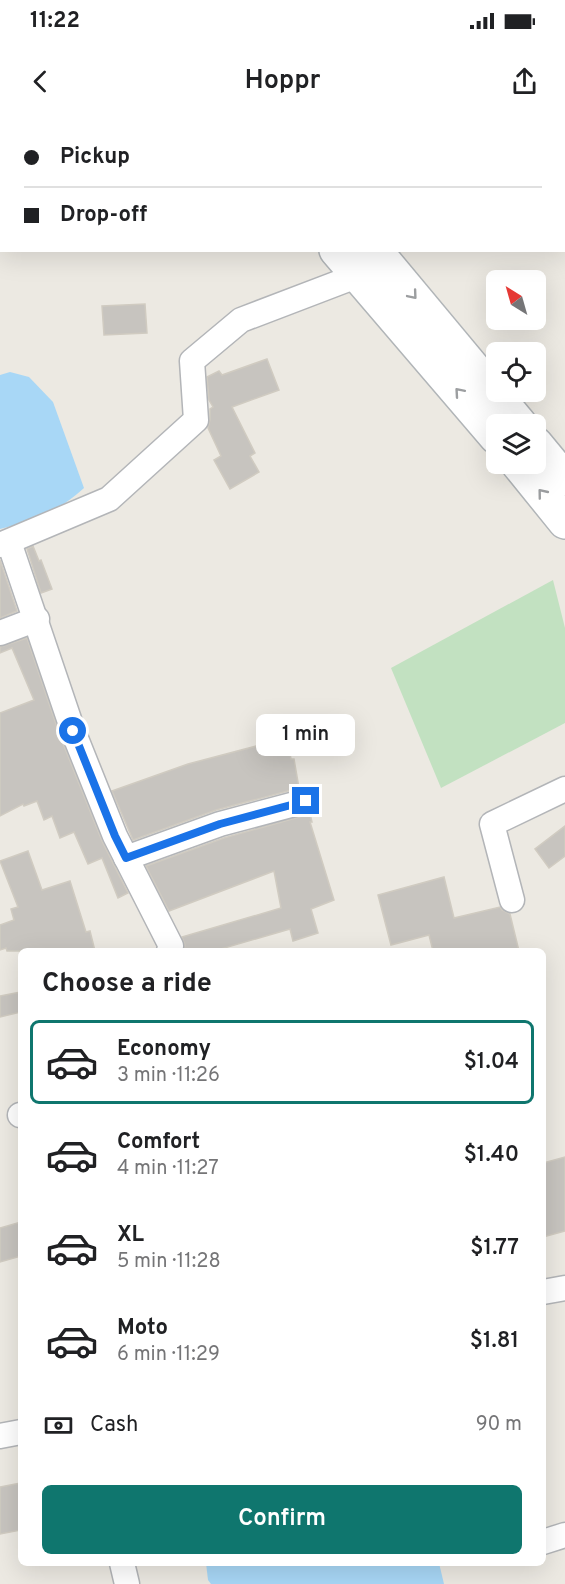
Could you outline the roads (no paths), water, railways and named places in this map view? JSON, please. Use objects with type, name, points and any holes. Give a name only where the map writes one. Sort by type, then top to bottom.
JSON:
[{"type":"main road","points":[[341,252],[367,263],[510,414]]},
{"type":"main road","points":[[367,263],[486,424]]},
{"type":"main road","points":[[546,456],[565,479]]},
{"type":"main road","points":[[526,474],[565,522]]},
{"type":"street","points":[[170,948],[115,836],[73,731],[37,619],[5,543],[109,499],[196,420],[192,361],[241,320],[367,263]]},
{"type":"street","points":[[0,633],[37,619]]},
{"type":"street","points":[[512,900],[492,824],[565,789]]},
{"type":"street","points":[[126,858],[220,824],[306,801]]},
{"type":"street","points":[[546,1291],[565,1288]]},
{"type":"street","points":[[0,1436],[18,1433]]},
{"type":"street","points":[[546,1541],[565,1536]]},
{"type":"street","points":[[123,1566],[127,1584]]},
{"type":"water","points":[[10,372],[29,377],[53,402],[84,488],[55,510],[0,529],[0,375]]},
{"type":"water","points":[[206,1566],[440,1566],[444,1584],[211,1584],[208,1580]]}]
